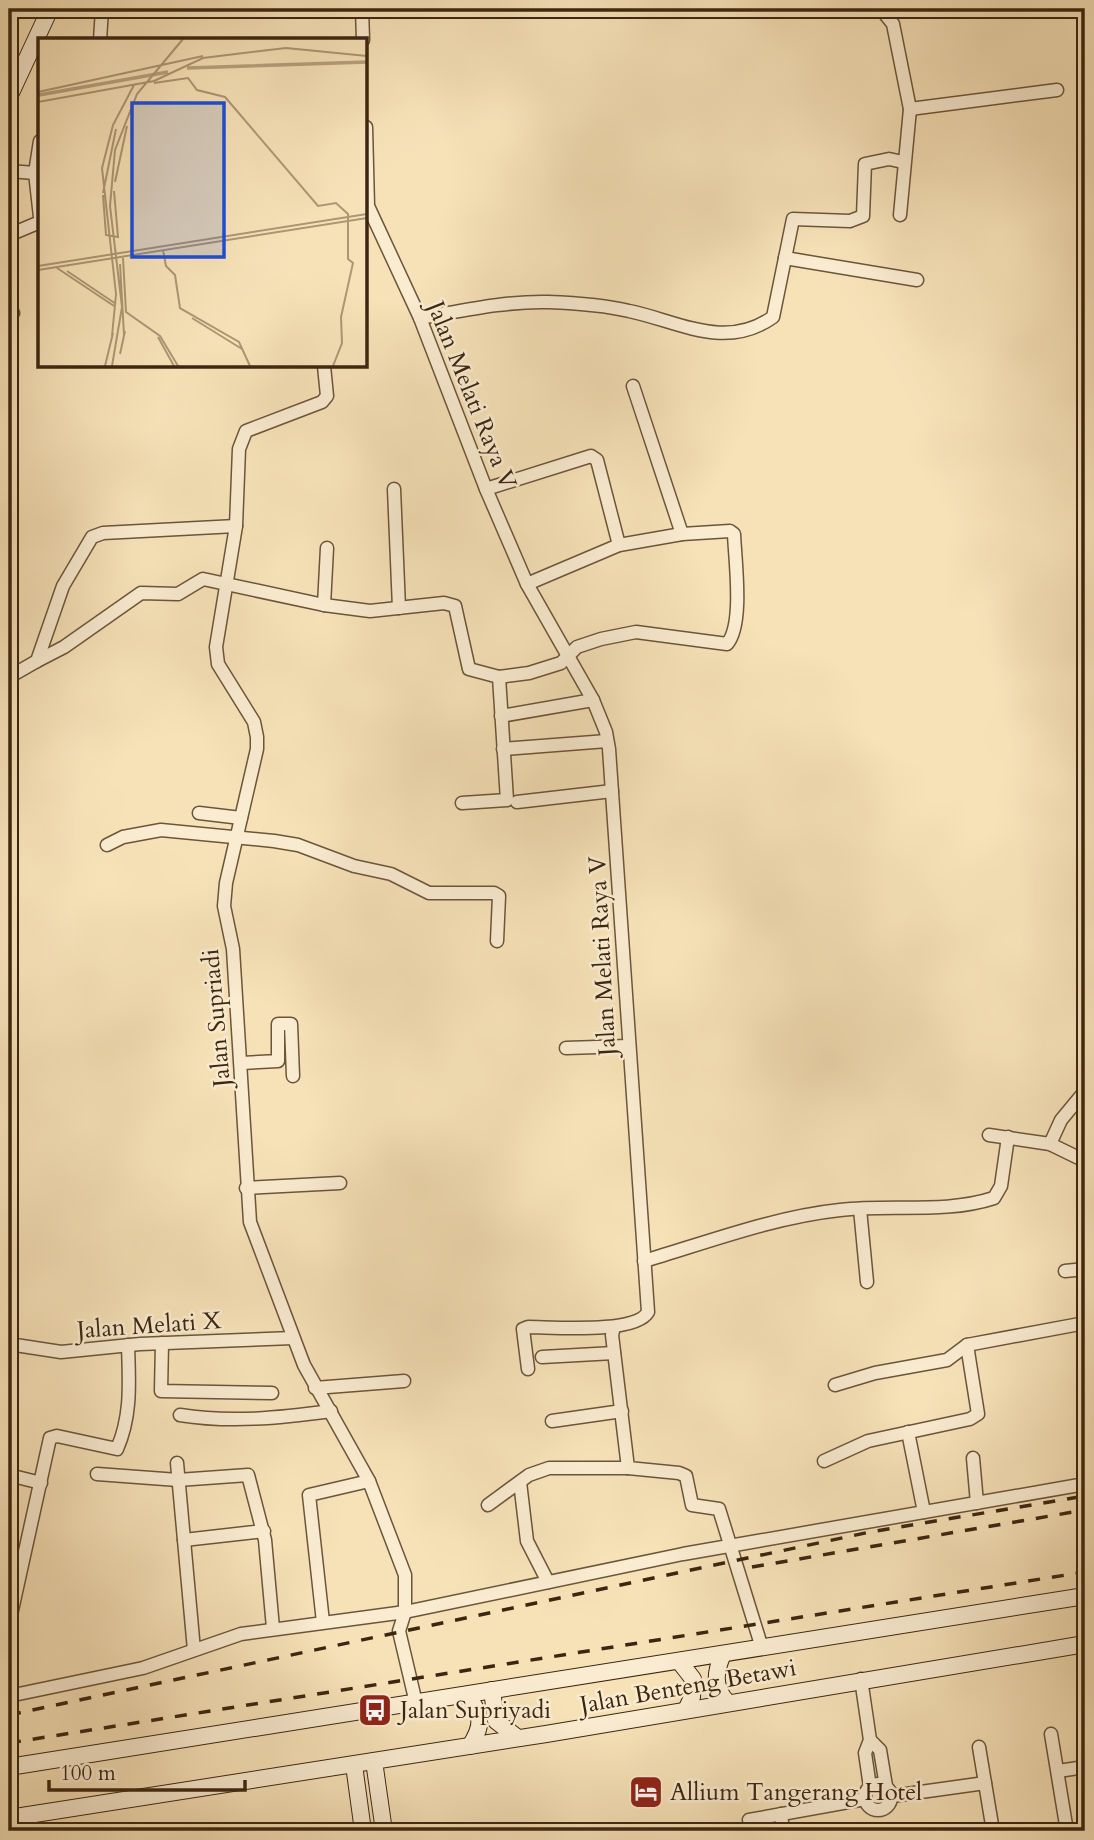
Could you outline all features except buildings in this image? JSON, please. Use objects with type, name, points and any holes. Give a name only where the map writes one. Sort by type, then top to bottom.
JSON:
[{"type":"main road","points":[[9,97],[50,9]]},
{"type":"main road","name":"Jalan Benteng Betawi","points":[[9,1767],[1085,1596]]},
{"type":"main road","name":"Jalan Benteng Betawi","points":[[9,1818],[374,1762],[861,1679],[1085,1644]]},
{"type":"main road","points":[[723,1654],[716,1675],[716,1686],[727,1702]]},
{"type":"main road","points":[[679,1661],[693,1679],[692,1697],[686,1710]]},
{"type":"main road","points":[[492,1690],[496,1721],[518,1738]]},
{"type":"main road","points":[[467,1695],[477,1707],[481,1720],[478,1734],[470,1746]]},
{"type":"main road","points":[[354,1765],[363,1826],[383,1824],[374,1762]]},
{"type":"street","points":[[100,38],[102,9]]},
{"type":"street","points":[[362,9],[363,38]]},
{"type":"street","points":[[881,9],[893,24],[910,109],[900,215]]},
{"type":"street","points":[[910,109],[1057,90]]},
{"type":"street","points":[[38,152],[34,173],[38,204]]},
{"type":"street","points":[[420,318],[506,303],[550,302],[629,311],[687,330],[732,334],[758,327],[773,317],[793,219],[850,221],[863,216],[864,164],[889,159],[903,162]]},
{"type":"street","points":[[9,171],[34,173]]},
{"type":"street","name":"Jalan Melati Raya V","points":[[368,208],[420,318],[486,489],[527,584],[593,700],[607,741],[649,1307],[646,1316],[614,1327]]},
{"type":"street","points":[[9,235],[38,220]]},
{"type":"street","points":[[785,258],[918,280]]},
{"type":"street","name":"Jalan Supriadi","points":[[324,368],[327,396],[322,402],[246,432],[242,438],[238,459],[236,526],[216,655],[218,664],[254,722],[257,737],[226,883],[224,906],[233,950],[243,1063],[246,1188],[250,1223],[293,1338],[315,1388],[331,1411],[369,1480],[405,1575],[405,1612],[399,1631],[416,1703]]},
{"type":"street","points":[[633,386],[682,534]]},
{"type":"street","points":[[486,489],[590,456],[597,460],[619,545]]},
{"type":"street","points":[[394,489],[399,608]]},
{"type":"street","points":[[37,661],[63,586],[92,537],[103,533],[236,526]]},
{"type":"street","points":[[9,677],[64,648],[141,593],[178,594],[204,579],[324,605],[370,611],[444,603],[454,606],[469,669],[499,677],[544,669],[561,663],[577,648],[601,639],[636,632],[727,644],[733,636],[736,621],[734,534],[730,531],[682,534],[619,545],[527,584]]},
{"type":"street","points":[[324,605],[327,548]]},
{"type":"street","points":[[462,803],[507,801],[499,677]]},
{"type":"street","points":[[501,716],[593,700]]},
{"type":"street","points":[[503,749],[607,741]]},
{"type":"street","points":[[517,802],[612,791]]},
{"type":"street","points":[[199,813],[241,818]]},
{"type":"street","points":[[107,845],[122,837],[161,830],[298,845],[354,866],[391,874],[429,893],[494,892],[499,896],[497,941]]},
{"type":"street","points":[[243,1063],[278,1061],[278,1024],[292,1024],[293,1076]]},
{"type":"street","points":[[566,1048],[628,1046]]},
{"type":"street","points":[[1050,1144],[1061,1120],[1085,1091]]},
{"type":"street","points":[[989,1135],[1050,1144],[1085,1161]]},
{"type":"street","points":[[644,1261],[793,1217],[860,1209],[932,1207],[995,1198],[1001,1186],[1008,1137]]},
{"type":"street","points":[[246,1188],[340,1183]]},
{"type":"street","points":[[860,1209],[867,1282]]},
{"type":"street","points":[[1065,1271],[1085,1269]]},
{"type":"street","points":[[835,1385],[890,1370],[947,1360],[967,1345],[1085,1323]]},
{"type":"street","points":[[528,1369],[523,1329],[614,1327],[614,1353],[628,1468]]},
{"type":"street","name":"Jalan Melati X","points":[[9,1344],[61,1352],[128,1345],[293,1338]]},
{"type":"street","points":[[162,1343],[161,1391],[272,1393]]},
{"type":"street","points":[[9,1624],[51,1437],[117,1449],[124,1432],[130,1398],[128,1345]]},
{"type":"street","points":[[824,1461],[858,1444],[978,1414],[967,1345]]},
{"type":"street","points":[[542,1357],[614,1353]]},
{"type":"street","points":[[315,1388],[404,1381]]},
{"type":"street","points":[[180,1415],[209,1419],[251,1419],[331,1411]]},
{"type":"street","points":[[552,1421],[621,1411]]},
{"type":"street","points":[[908,1432],[924,1512]]},
{"type":"street","points":[[973,1458],[977,1503]]},
{"type":"street","points":[[177,1463],[194,1650]]},
{"type":"street","points":[[488,1505],[520,1482],[549,1468],[628,1468],[686,1476],[689,1502],[695,1507],[719,1509],[762,1648]]},
{"type":"street","points":[[97,1474],[178,1480],[248,1475],[264,1531],[274,1628]]},
{"type":"street","points":[[9,1475],[41,1483]]},
{"type":"street","points":[[323,1622],[310,1495],[369,1480]]},
{"type":"street","points":[[520,1482],[527,1541],[548,1582]]},
{"type":"street","points":[[9,1696],[143,1668],[241,1634],[405,1612],[731,1546],[1085,1484]]},
{"type":"street","points":[[184,1540],[264,1531]]},
{"type":"street","points":[[861,1679],[870,1741],[865,1754],[868,1806],[880,1811],[891,1803],[880,1751],[870,1741]]},
{"type":"street","points":[[1051,1734],[1067,1831]]},
{"type":"street","points":[[979,1747],[993,1831]]},
{"type":"street","points":[[1058,1772],[1085,1768]]},
{"type":"street","points":[[749,1820],[867,1793],[881,1784],[889,1791],[985,1783]]},
{"type":"street","points":[[781,1814],[783,1831]]},
{"type":"railway","points":[[9,1715],[870,1532],[1085,1496]]},
{"type":"railway","points":[[752,1567],[1085,1510]]},
{"type":"railway","points":[[9,1743],[1085,1572]]},
{"type":"place","name":"Jalan Supriyadi","points":[[375,1710]]},
{"type":"place","name":"Allium Tangerang Hotel","points":[[646,1792]]}]
